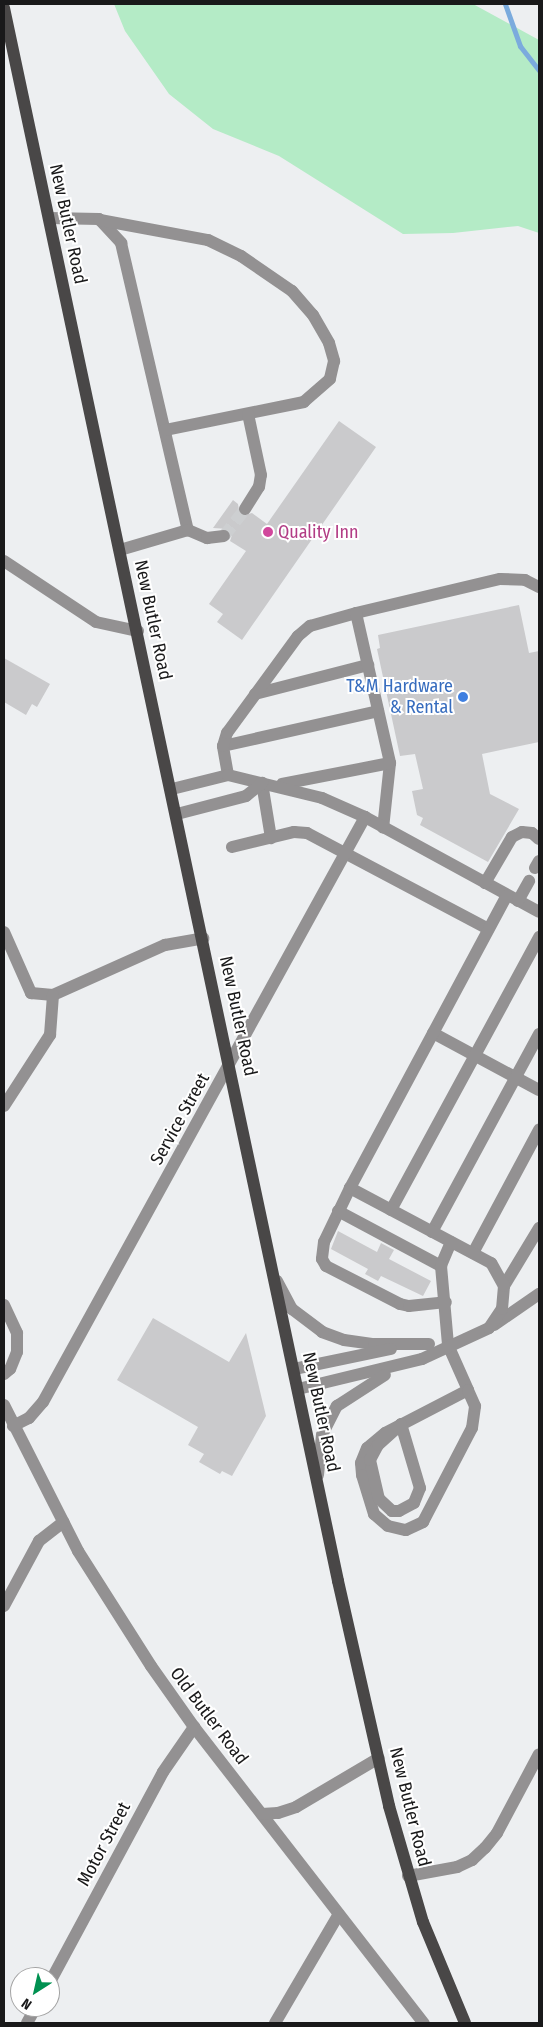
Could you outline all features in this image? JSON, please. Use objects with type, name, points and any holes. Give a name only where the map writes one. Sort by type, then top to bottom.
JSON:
[{"type":"main road","name":"New Butler Road","points":[[4,8],[172,789],[318,1488],[379,1758],[408,1876],[464,2023]]},
{"type":"street","points":[[49,218],[100,220],[208,240],[261,267],[292,291],[314,315],[330,343],[334,361],[330,379],[304,402],[165,430]]},
{"type":"street","points":[[100,220],[122,243],[188,530]]},
{"type":"street","points":[[245,509],[259,487],[261,475],[248,414]]},
{"type":"street","points":[[120,550],[188,530],[207,538],[224,536]]},
{"type":"street","points":[[4,561],[96,622],[138,631]]},
{"type":"street","points":[[228,774],[223,746],[226,733],[298,636],[310,626],[356,613],[500,579],[525,580],[539,587]]},
{"type":"street","points":[[356,613],[390,763],[383,828]]},
{"type":"street","points":[[255,694],[368,665]]},
{"type":"street","points":[[223,746],[378,711]]},
{"type":"street","points":[[278,785],[390,763]]},
{"type":"street","points":[[172,789],[228,774],[278,785],[322,798],[365,818],[539,912]]},
{"type":"street","points":[[177,814],[246,796],[262,783]]},
{"type":"street","points":[[262,783],[271,838]]},
{"type":"street","name":"Service Street","points":[[13,1426],[29,1418],[43,1402],[365,818]]},
{"type":"street","points":[[232,847],[294,832],[307,833],[488,929]]},
{"type":"street","points":[[485,883],[512,837],[522,832],[532,834],[539,839]]},
{"type":"street","points":[[446,1302],[400,1304],[326,1266],[322,1251],[338,1211],[488,929],[512,898],[529,881]]},
{"type":"street","points":[[4,932],[31,993],[53,995],[165,945],[203,938]]},
{"type":"street","points":[[391,1210],[539,937]]},
{"type":"street","points":[[4,1106],[50,1035],[53,995]]},
{"type":"street","points":[[433,1034],[539,1090]]},
{"type":"street","points":[[432,1232],[539,1034]]},
{"type":"street","points":[[473,1253],[539,1130]]},
{"type":"street","points":[[350,1188],[491,1263],[504,1289],[516,1304],[528,1303]]},
{"type":"street","points":[[338,1211],[441,1266]]},
{"type":"street","points":[[489,1328],[502,1309],[504,1289],[539,1228]]},
{"type":"street","points":[[451,1242],[441,1266],[446,1302],[448,1345],[468,1390],[475,1406],[472,1428],[424,1522],[406,1530],[388,1526],[374,1514],[361,1463],[374,1440],[468,1390]]},
{"type":"street","points":[[274,1273],[292,1309],[322,1332],[344,1340],[374,1344],[448,1345]]},
{"type":"street","points":[[318,1488],[318,1465],[322,1435],[338,1406],[373,1381],[448,1345],[489,1328],[539,1294]]},
{"type":"street","points":[[4,1306],[17,1333],[17,1352],[10,1369],[4,1374]]},
{"type":"street","points":[[294,1369],[429,1344]]},
{"type":"street","points":[[298,1389],[413,1362]]},
{"type":"street","name":"Old Butler Road","points":[[4,1405],[13,1426],[64,1522],[114,1609],[194,1727],[424,2023]]},
{"type":"street","points":[[401,1424],[420,1488],[414,1503],[399,1511],[392,1511],[379,1499],[370,1460],[378,1445],[401,1424]]},
{"type":"street","points":[[4,1606],[39,1541],[64,1522]]},
{"type":"street","name":"Motor Street","points":[[58,1967],[163,1772],[194,1727]]},
{"type":"street","points":[[408,1876],[457,1868],[479,1854],[497,1833],[539,1754]]},
{"type":"street","points":[[262,1814],[278,1813],[296,1807],[379,1758]]},
{"type":"street","points":[[275,2023],[339,1914]]},
{"type":"green space","points":[[114,4],[473,4],[539,40],[539,233],[518,226],[453,233],[403,234],[279,156],[213,129],[169,94],[125,31]]},
{"type":"building","name":"Quality Inn","points":[[339,421],[376,447],[242,640],[217,622],[223,614],[209,604],[246,551],[230,541],[232,535],[228,529],[213,528],[233,500],[238,504],[240,516],[252,513],[267,524]]},
{"type":"building","name":"T&M Hardware & Rental","points":[[519,605],[529,653],[539,651],[539,742],[482,754],[490,794],[519,809],[488,862],[420,825],[423,818],[417,815],[412,791],[423,789],[415,754],[400,756],[377,649],[380,648],[378,635]]},
{"type":"building","points":[[4,658],[50,684],[37,707],[32,704],[26,715],[4,702]]},
{"type":"building","points":[[338,1231],[377,1252],[381,1243],[394,1250],[389,1259],[431,1281],[423,1296],[381,1276],[378,1281],[365,1274],[368,1269],[331,1249]]},
{"type":"building","points":[[153,1318],[229,1362],[246,1333],[266,1416],[232,1476],[222,1471],[220,1474],[199,1462],[204,1454],[188,1445],[198,1427],[117,1380]]},
{"type":"waterway","points":[[505,4],[520,46],[539,70]]},
{"type":"tunnel","points":[[224,536],[245,509]]},
{"type":"place","name":"Quality Inn","points":[[268,532]]},
{"type":"place","name":"T&M Hardware & Rental","points":[[463,697]]}]
